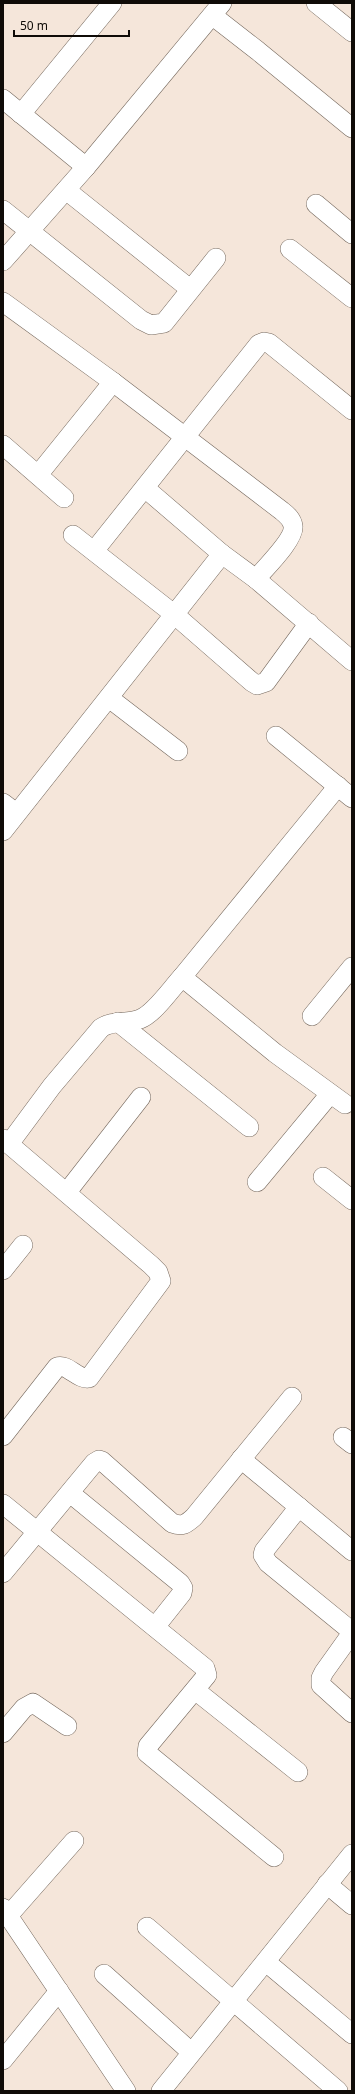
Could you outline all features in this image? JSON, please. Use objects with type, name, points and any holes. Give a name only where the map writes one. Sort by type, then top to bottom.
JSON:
[{"type":"street","points":[[21,114],[112,3]]},
{"type":"street","points":[[316,3],[352,32]]},
{"type":"street","points":[[3,261],[86,167],[217,10],[258,51],[352,128]]},
{"type":"street","points":[[3,99],[86,167]]},
{"type":"street","points":[[66,190],[190,289]]},
{"type":"street","points":[[316,204],[352,234]]},
{"type":"street","points":[[3,210],[141,320],[152,325],[164,323],[216,258]]},
{"type":"street","points":[[290,249],[352,298]]},
{"type":"street","points":[[3,302],[186,437],[292,520],[293,528],[288,540],[256,579]]},
{"type":"street","points":[[94,551],[259,344],[264,342],[269,343],[352,410]]},
{"type":"street","points":[[38,475],[112,382]]},
{"type":"street","points":[[3,445],[64,498]]},
{"type":"street","points":[[145,488],[222,554],[256,579],[351,658]]},
{"type":"street","points":[[73,535],[174,615],[252,682],[258,685],[266,682],[309,623]]},
{"type":"street","points":[[3,831],[10,808],[109,698],[222,554]]},
{"type":"street","points":[[109,698],[178,751]]},
{"type":"street","points":[[276,736],[352,798]]},
{"type":"street","points":[[3,1436],[57,1367],[63,1367],[84,1378],[89,1378],[161,1281],[158,1272],[151,1265],[68,1192],[6,1141],[91,1038],[107,1024],[140,1019],[152,1010],[182,977],[338,786]]},
{"type":"street","points":[[312,1016],[352,967]]},
{"type":"street","points":[[182,977],[275,1053],[345,1100],[257,1182]]},
{"type":"street","points":[[118,1022],[249,1127]]},
{"type":"street","points":[[68,1192],[141,1097]]},
{"type":"street","points":[[323,1176],[352,1200]]},
{"type":"street","points":[[3,1270],[22,1245]]},
{"type":"street","points":[[3,1573],[94,1463],[99,1460],[102,1461],[172,1523],[179,1526],[186,1524],[194,1517],[292,1397]]},
{"type":"street","points":[[241,1459],[352,1551]]},
{"type":"street","points":[[70,1493],[180,1583],[183,1588],[182,1593],[155,1627]]},
{"type":"street","points":[[3,1504],[207,1670],[207,1675],[148,1746],[147,1753],[274,1857]]},
{"type":"street","points":[[299,1507],[264,1551],[263,1555],[268,1563],[350,1630],[349,1637],[324,1672],[321,1678],[321,1685],[352,1713]]},
{"type":"street","points":[[195,1690],[298,1772]]},
{"type":"street","points":[[3,1733],[24,1708],[33,1703],[67,1726]]},
{"type":"street","points":[[74,1841],[6,1912],[126,2091]]},
{"type":"street","points":[[161,2091],[352,1854]]},
{"type":"street","points":[[327,1884],[352,1905]]},
{"type":"street","points":[[147,1927],[338,2091]]},
{"type":"street","points":[[266,1962],[352,2034]]},
{"type":"street","points":[[104,1974],[191,2052]]},
{"type":"street","points":[[3,2060],[59,1991]]}]
